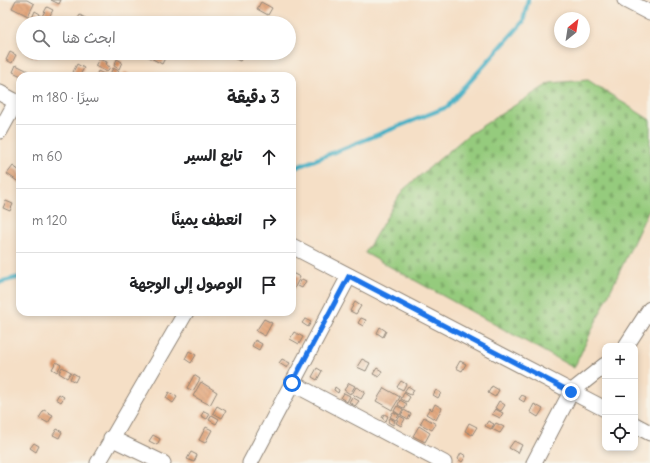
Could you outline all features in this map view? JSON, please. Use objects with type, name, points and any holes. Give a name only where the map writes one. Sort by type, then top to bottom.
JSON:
[{"type":"street","points":[[625,0],[650,13]]},
{"type":"street","points":[[0,93],[16,102]]},
{"type":"street","points":[[0,131],[16,106]]},
{"type":"street","points":[[296,248],[602,408]]},
{"type":"street","points":[[250,463],[349,276]]},
{"type":"street","points":[[628,343],[650,309]]},
{"type":"street","points":[[98,463],[111,438],[184,316]]},
{"type":"street","points":[[534,463],[571,392],[602,367]]},
{"type":"street","points":[[292,383],[444,463]]},
{"type":"street","points":[[638,427],[650,433]]},
{"type":"street","points":[[111,438],[163,463]]},
{"type":"green space","points":[[588,80],[650,120],[650,207],[574,368],[365,253],[403,190],[468,135],[550,83]]},
{"type":"building","points":[[16,0],[27,0],[34,4],[28,16],[12,8]]},
{"type":"building","points":[[51,0],[61,0],[59,4]]},
{"type":"building","points":[[261,2],[272,8],[268,15],[257,9]]},
{"type":"building","points":[[47,7],[53,10],[50,16],[42,16]]},
{"type":"building","points":[[35,11],[40,14],[39,16],[33,16]]},
{"type":"building","points":[[10,52],[16,55],[12,63],[6,60]]},
{"type":"building","points":[[98,60],[102,60],[107,62],[106,65],[110,67],[107,72],[95,66]]},
{"type":"building","points":[[117,60],[122,62],[119,69],[114,66]]},
{"type":"building","points":[[154,60],[164,60],[162,64]]},
{"type":"building","points":[[77,64],[84,68],[82,72],[73,72]]},
{"type":"building","points":[[16,65],[28,71],[16,72],[16,74],[13,72]]},
{"type":"building","points":[[113,68],[119,71],[118,72],[111,72]]},
{"type":"building","points":[[13,166],[16,168],[16,180],[7,174]]},
{"type":"building","points":[[6,201],[13,204],[10,211],[3,208]]},
{"type":"building","points":[[296,275],[300,277],[296,285]]},
{"type":"building","points":[[302,279],[306,281],[302,288],[298,286]]},
{"type":"building","points":[[355,302],[361,306],[356,314],[350,311]]},
{"type":"building","points":[[361,318],[366,320],[363,326],[358,323]]},
{"type":"building","points":[[264,319],[272,323],[265,336],[256,331]]},
{"type":"building","points":[[305,319],[311,322],[308,327],[302,323]]},
{"type":"building","points":[[380,327],[386,331],[383,337],[377,333]]},
{"type":"building","points":[[294,332],[303,337],[299,344],[290,339]]},
{"type":"building","points":[[255,340],[262,344],[259,350],[252,346]]},
{"type":"building","points":[[189,351],[196,355],[191,363],[185,359]]},
{"type":"building","points":[[282,359],[290,363],[287,368],[279,363]]},
{"type":"building","points":[[362,359],[370,363],[366,371],[357,367]]},
{"type":"building","points":[[460,361],[466,364],[462,371],[456,368]]},
{"type":"building","points":[[56,362],[61,365],[57,372],[52,369]]},
{"type":"building","points":[[62,367],[71,372],[67,378],[59,373]]},
{"type":"building","points":[[317,368],[322,371],[317,380],[312,377]]},
{"type":"building","points":[[377,368],[382,371],[379,377],[373,374]]},
{"type":"building","points":[[73,373],[78,376],[75,382],[70,379]]},
{"type":"building","points":[[194,375],[200,379],[193,391],[187,388]]},
{"type":"building","points":[[401,381],[406,384],[403,390],[397,387]]},
{"type":"building","points":[[201,382],[217,392],[210,405],[193,396]]},
{"type":"building","points":[[349,383],[355,386],[350,394],[344,390]]},
{"type":"building","points":[[408,386],[414,390],[411,395],[404,392]]},
{"type":"building","points":[[492,386],[499,390],[495,397],[488,393]]},
{"type":"building","points":[[335,387],[339,390],[338,393],[334,390]]},
{"type":"building","points":[[356,387],[365,392],[361,399],[352,394]]},
{"type":"building","points":[[384,388],[400,397],[392,410],[376,401]]},
{"type":"building","points":[[436,390],[441,393],[438,398],[433,395]]},
{"type":"building","points":[[169,392],[177,397],[173,403],[166,398]]},
{"type":"building","points":[[344,393],[350,396],[347,402],[341,398]]},
{"type":"building","points":[[404,393],[410,397],[407,402],[401,399]]},
{"type":"building","points":[[59,394],[64,397],[61,402],[56,399]]},
{"type":"building","points":[[522,395],[526,397],[524,402],[519,399]]},
{"type":"building","points":[[352,397],[359,401],[355,406],[349,402]]},
{"type":"building","points":[[400,400],[407,404],[405,409],[398,405]]},
{"type":"building","points":[[499,401],[505,405],[501,411],[495,408]]},
{"type":"building","points":[[435,404],[442,408],[436,420],[426,414],[430,408],[432,410]]},
{"type":"building","points":[[534,404],[543,409],[538,417],[530,412]]},
{"type":"building","points":[[217,406],[226,411],[222,418],[213,413]]},
{"type":"building","points":[[397,406],[403,409],[400,415],[394,411]]},
{"type":"building","points":[[495,409],[503,413],[500,418],[492,414]]},
{"type":"building","points":[[44,410],[53,415],[48,423],[39,418]]},
{"type":"building","points":[[404,410],[411,414],[408,419],[401,415]]},
{"type":"building","points":[[204,411],[210,414],[207,419],[201,416]]},
{"type":"building","points":[[393,412],[399,415],[396,420],[390,417]]},
{"type":"building","points":[[384,414],[388,416],[386,421],[382,418]]},
{"type":"building","points":[[212,415],[219,419],[216,424],[209,420]]},
{"type":"building","points":[[400,416],[405,419],[401,426],[396,423]]},
{"type":"building","points":[[424,417],[436,424],[432,430],[420,424]]},
{"type":"building","points":[[390,418],[395,421],[393,425],[388,422]]},
{"type":"building","points":[[488,421],[494,424],[491,429],[485,426]]},
{"type":"building","points":[[469,423],[477,427],[472,435],[465,431]]},
{"type":"building","points":[[496,423],[504,427],[500,433],[492,429]]},
{"type":"building","points":[[419,426],[430,433],[425,442],[413,436]]},
{"type":"building","points":[[206,427],[212,430],[205,443],[199,440]]},
{"type":"building","points":[[57,429],[62,432],[59,438],[53,435]]},
{"type":"building","points":[[153,435],[160,439],[157,445],[149,441]]},
{"type":"building","points":[[514,441],[522,445],[518,453],[509,448]]},
{"type":"building","points":[[34,443],[39,446],[36,452],[30,448]]},
{"type":"building","points":[[191,452],[197,455],[194,462],[187,459]]},
{"type":"building","points":[[461,453],[466,456],[462,462],[458,459]]},
{"type":"waterway","points":[[296,167],[447,107],[523,22],[528,0]]},
{"type":"waterway","points":[[0,282],[16,278]]},
{"type":"route","points":[[292,383],[349,276],[571,392]]}]
